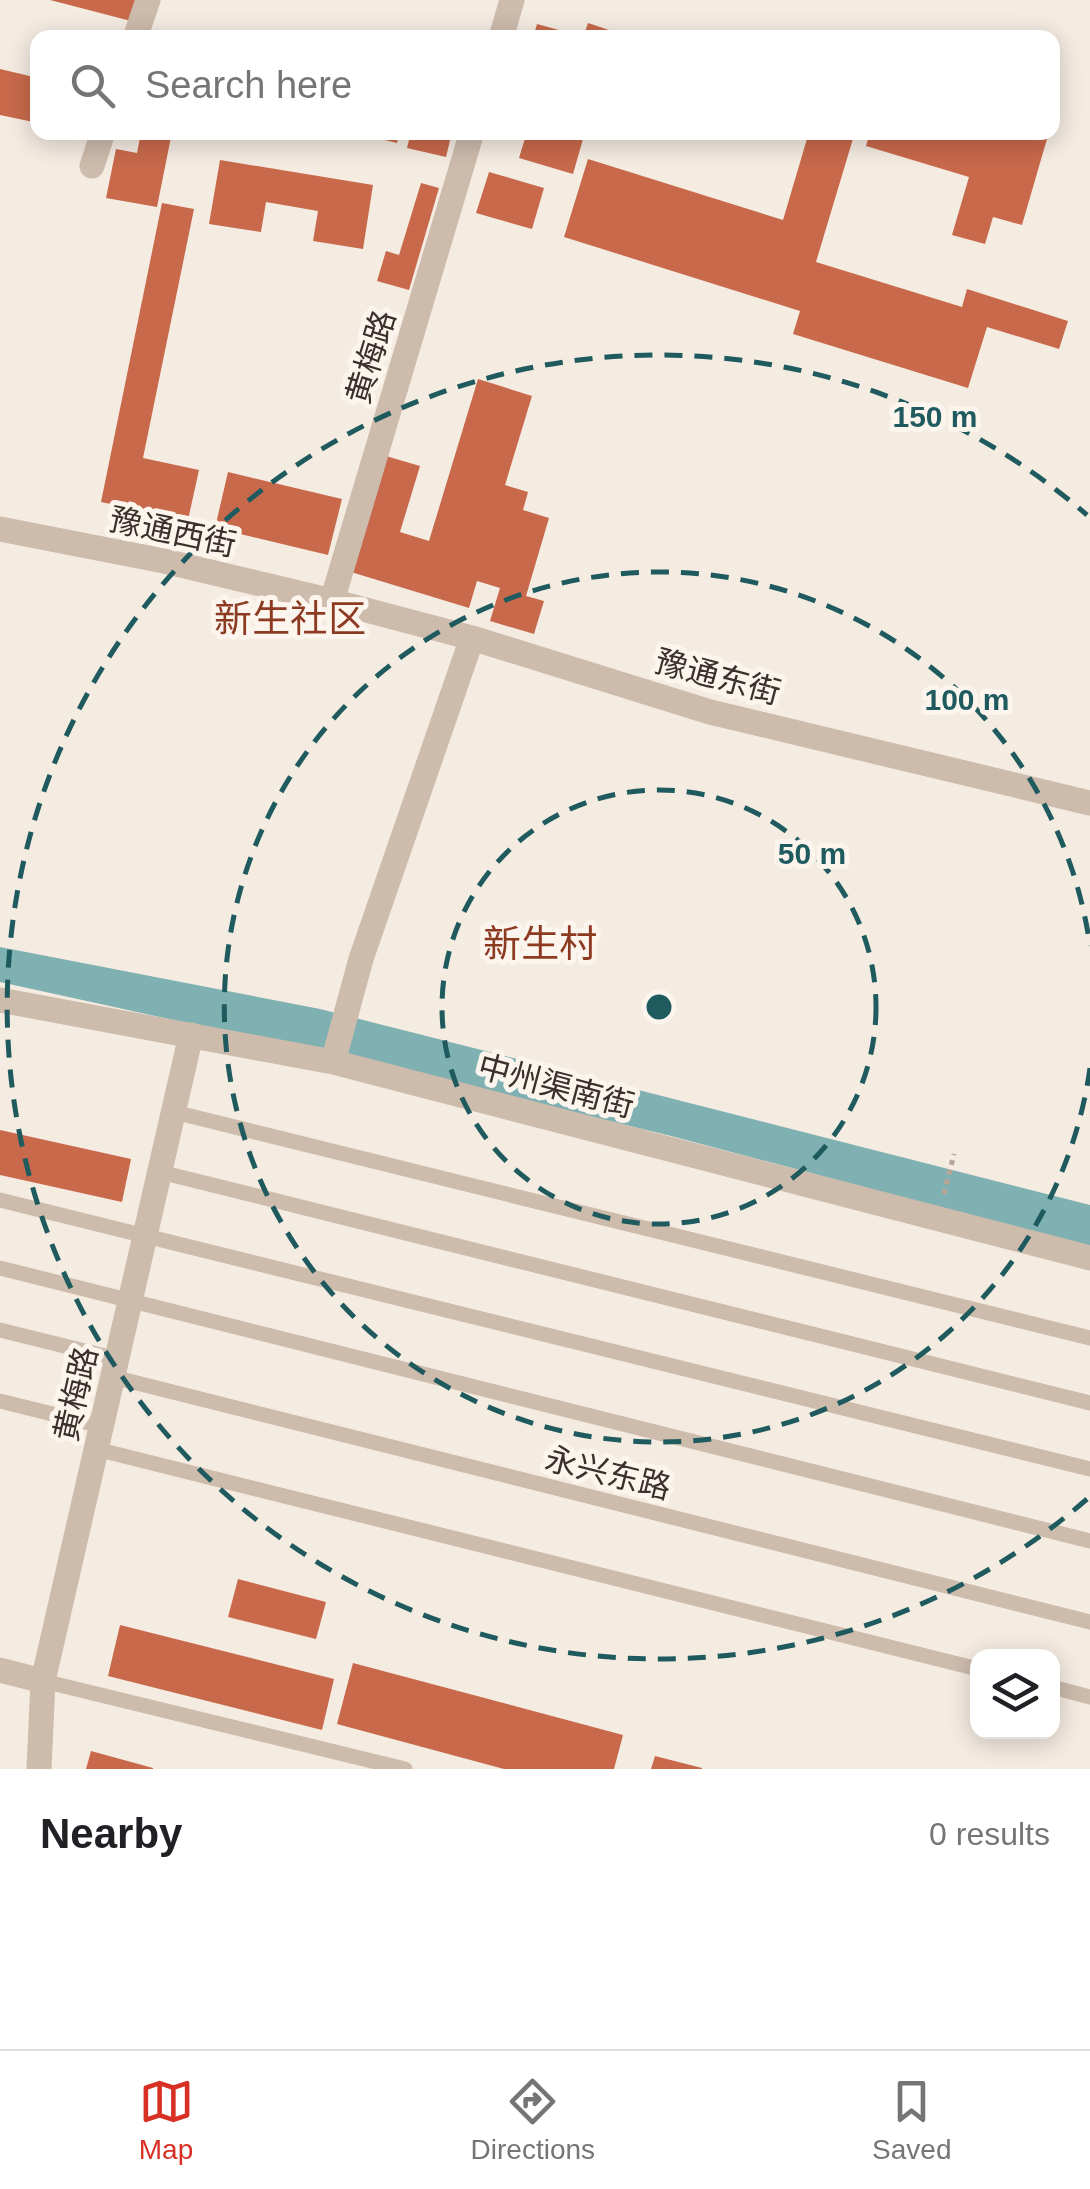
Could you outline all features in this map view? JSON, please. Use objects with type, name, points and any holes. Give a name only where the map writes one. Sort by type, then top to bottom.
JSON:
[{"type":"street","points":[[138,30],[148,0]]},
{"type":"street","points":[[503,30],[512,0]]},
{"type":"street","points":[[92,166],[100,140]]},
{"type":"street","name":"黄梅路","points":[[332,601],[470,140]]},
{"type":"street","name":"豫通西街","points":[[0,529],[332,601]]},
{"type":"street","name":"豫通东街","points":[[332,601],[472,638],[710,712],[1090,803]]},
{"type":"street","points":[[334,1062],[361,960],[472,638]]},
{"type":"street","name":"中州渠南街","points":[[0,1000],[334,1062],[1090,1258]]},
{"type":"street","name":"黄梅路","points":[[39,1769],[43,1681],[191,1036]]},
{"type":"street","points":[[0,1670],[43,1681]]},
{"type":"lane","points":[[174,1112],[1090,1338]]},
{"type":"lane","points":[[160,1172],[1090,1403]]},
{"type":"lane","points":[[0,1200],[1090,1470]]},
{"type":"lane","points":[[0,1268],[1090,1541]]},
{"type":"lane","name":"永兴东路","points":[[0,1330],[115,1368],[1090,1622]]},
{"type":"lane","points":[[0,1401],[99,1438],[970,1666]]},
{"type":"lane","points":[[43,1681],[405,1769]]},
{"type":"lane","points":[[1060,1689],[1090,1696]]},
{"type":"path","points":[[938,1219],[954,1154]]},
{"type":"water","points":[[0,947],[320,1009],[1090,1205],[1090,1247],[671,1136],[379,1065],[0,982]]},
{"type":"building","points":[[50,0],[136,0],[131,21]]},
{"type":"building","points":[[588,23],[609,30],[586,30]]},
{"type":"building","points":[[537,24],[559,30],[535,30]]},
{"type":"building","points":[[0,69],[30,76],[30,121],[0,115]]},
{"type":"building","points":[[139,140],[170,140],[157,207],[106,198],[116,149],[137,153]]},
{"type":"building","points":[[409,140],[450,140],[446,157],[407,148]]},
{"type":"building","points":[[525,140],[583,140],[573,174],[519,158]]},
{"type":"building","points":[[807,140],[853,140],[816,262],[962,307],[967,289],[1068,321],[1059,349],[987,327],[968,388],[793,334],[800,311],[564,237],[588,159],[783,220]]},
{"type":"building","points":[[868,140],[1047,140],[1022,225],[993,217],[985,244],[952,235],[969,177],[866,146]]},
{"type":"building","points":[[220,160],[373,185],[363,249],[313,241],[318,211],[266,202],[261,232],[209,224]]},
{"type":"building","points":[[489,172],[544,188],[532,229],[476,213]]},
{"type":"building","points":[[421,183],[439,188],[409,290],[377,281],[386,251],[399,255]]},
{"type":"building","points":[[162,203],[194,209],[143,458],[199,470],[188,520],[101,502]]},
{"type":"building","points":[[478,379],[532,396],[505,485],[528,492],[523,510],[549,518],[526,596],[544,601],[534,634],[490,621],[500,588],[477,581],[469,608],[351,572],[386,456],[420,466],[400,532],[429,541]]},
{"type":"building","points":[[228,472],[342,499],[328,555],[215,528]]},
{"type":"building","points":[[0,1130],[131,1159],[122,1202],[0,1175]]},
{"type":"building","points":[[238,1579],[326,1602],[316,1639],[228,1617]]},
{"type":"building","points":[[120,1625],[334,1679],[322,1730],[108,1676]]},
{"type":"building","points":[[353,1663],[623,1735],[614,1769],[504,1769],[337,1724]]},
{"type":"building","points":[[91,1751],[153,1768],[153,1769],[86,1769]]},
{"type":"building","points":[[655,1756],[702,1768],[702,1769],[651,1769]]},
{"type":"district","name":"新生社区","points":[[290,619]]},
{"type":"district","name":"新生村","points":[[540,944]]}]
